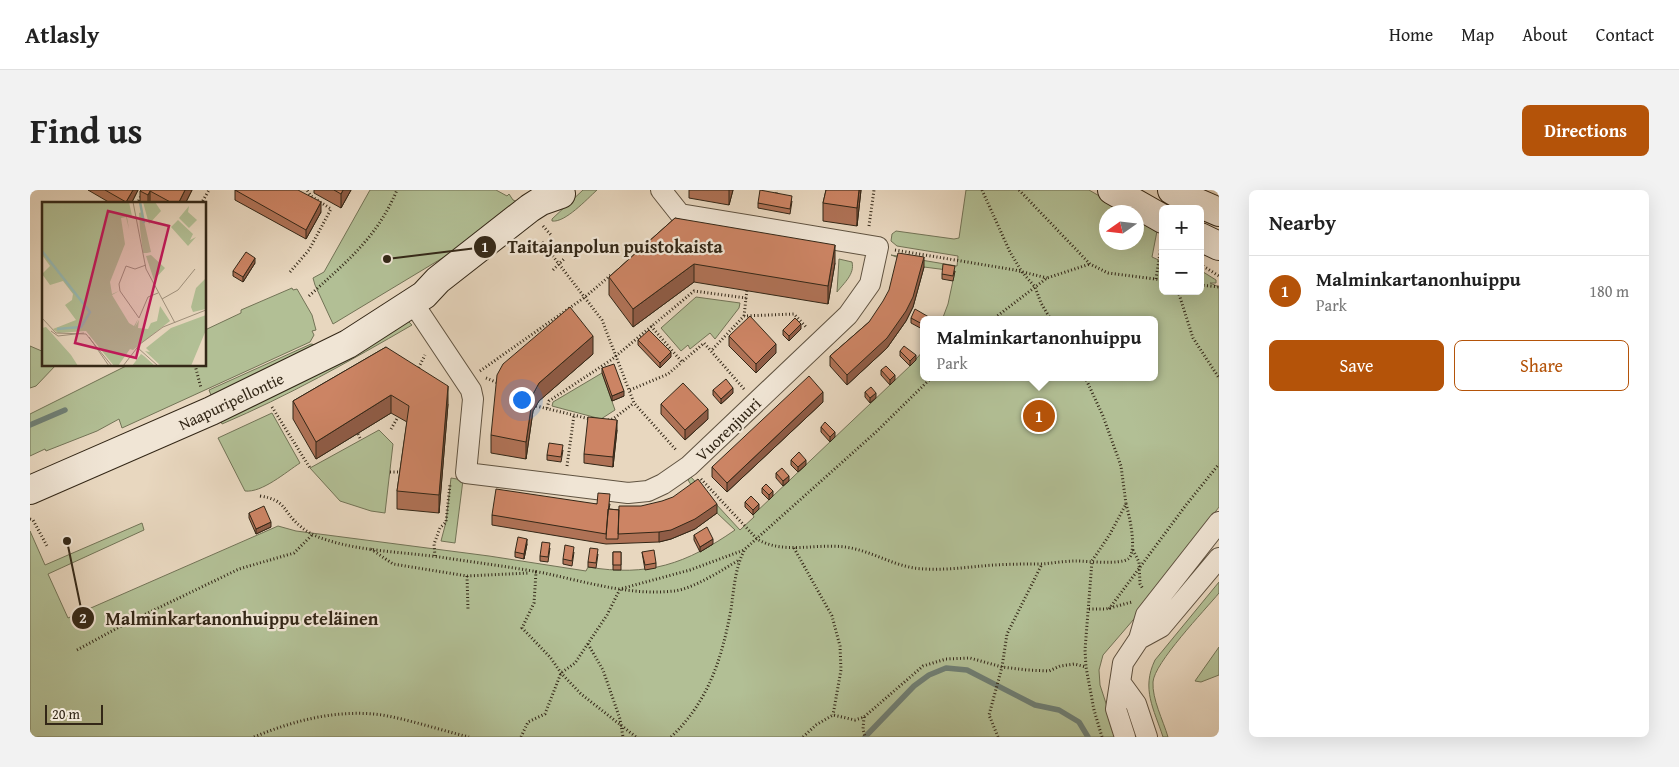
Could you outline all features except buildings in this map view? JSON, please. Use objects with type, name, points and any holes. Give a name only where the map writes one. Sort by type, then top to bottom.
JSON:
[{"type":"street","points":[[661,190],[680,214],[878,247]]},
{"type":"street","points":[[1172,190],[1219,212]]},
{"type":"street","name":"Naapuripellontie","points":[[30,490],[211,411],[335,351],[419,299],[445,292],[551,213],[564,192]]},
{"type":"street","points":[[1129,192],[1159,216]]},
{"type":"street","points":[[1204,239],[1219,246]]},
{"type":"street","name":"Vuorenjuuri","points":[[419,299],[471,390],[473,399],[466,473],[628,494],[648,491],[663,484],[689,466],[848,315],[870,284],[878,247]]},
{"type":"street","points":[[1125,737],[1116,709],[1123,663],[1138,639],[1146,615],[1219,522]]},
{"type":"street","points":[[1138,639],[1161,627],[1219,558]]},
{"type":"street","points":[[1120,682],[1136,704],[1147,737]]},
{"type":"path","points":[[138,202],[144,190]]},
{"type":"path","points":[[202,202],[209,190]]},
{"type":"path","points":[[290,272],[309,250],[331,209],[311,196],[307,190]]},
{"type":"path","points":[[310,296],[362,247],[384,218],[397,190]]},
{"type":"path","points":[[776,198],[777,190]]},
{"type":"path","points":[[874,190],[868,232],[878,247],[1022,272],[1046,278]]},
{"type":"path","points":[[982,190],[1010,252],[1022,272],[1035,287],[1049,316]]},
{"type":"path","points":[[1019,190],[1090,264],[1108,273],[1159,279]]},
{"type":"path","points":[[542,242],[602,320],[634,402],[678,452]]},
{"type":"path","points":[[1156,279],[1161,250]]},
{"type":"path","points":[[553,270],[564,259]]},
{"type":"path","points":[[997,316],[1046,278],[1090,264]]},
{"type":"path","points":[[1204,267],[1219,276]]},
{"type":"path","points":[[466,381],[585,297],[613,273]]},
{"type":"path","points":[[1204,285],[1219,287]]},
{"type":"path","points":[[712,352],[744,316],[747,290]]},
{"type":"path","points":[[547,408],[549,401],[616,356],[694,291],[746,298]]},
{"type":"path","points":[[1179,295],[1193,338],[1219,378]]},
{"type":"path","points":[[744,316],[794,314],[810,331]]},
{"type":"path","points":[[651,326],[682,362]]},
{"type":"path","points":[[630,390],[668,374],[704,343],[746,391]]},
{"type":"path","points":[[416,373],[428,349]]},
{"type":"path","points":[[196,366],[201,388]]},
{"type":"path","points":[[521,737],[528,722],[545,714],[560,673],[575,663],[606,615],[620,588],[690,570],[745,549],[859,448],[928,381]]},
{"type":"path","points":[[700,478],[757,539],[767,545],[794,548],[814,546],[852,548],[900,565],[932,569],[1092,561],[1118,562],[1127,560],[1132,555],[1133,550],[1131,520],[1126,504],[1121,466],[1103,416],[1086,381]]},
{"type":"path","points":[[601,422],[613,419],[634,402]]},
{"type":"path","points":[[536,406],[592,419]]},
{"type":"path","points":[[272,407],[310,468]]},
{"type":"path","points":[[566,485],[574,415]]},
{"type":"path","points":[[391,429],[398,417]]},
{"type":"path","points":[[358,434],[361,440]]},
{"type":"path","points":[[1109,609],[1186,504],[1219,464]]},
{"type":"path","points":[[390,472],[402,472]]},
{"type":"path","points":[[435,556],[434,544],[440,528],[446,522],[451,478]]},
{"type":"path","points":[[260,496],[278,501],[301,527],[312,535],[342,544],[435,556],[645,592],[676,591],[713,576],[739,560]]},
{"type":"path","points":[[1102,737],[1094,710],[1086,667],[1085,650],[1092,561],[1110,534],[1126,504]]},
{"type":"path","points":[[30,519],[33,520],[47,546]]},
{"type":"path","points":[[77,650],[123,625],[239,569],[294,553],[312,535]]},
{"type":"path","points":[[371,548],[393,564],[467,576],[536,572]]},
{"type":"path","points":[[794,548],[832,616],[840,646],[841,670],[833,715]]},
{"type":"path","points":[[673,736],[706,691],[716,672],[728,624],[739,560],[745,549]]},
{"type":"path","points":[[1133,550],[1139,562],[1140,584],[1145,591]]},
{"type":"path","points":[[998,737],[989,715],[1002,667],[1007,634],[1042,564]]},
{"type":"path","points":[[536,572],[534,602],[522,628],[550,658],[560,673],[581,694],[636,737]]},
{"type":"path","points":[[467,576],[468,610]]},
{"type":"path","points":[[1089,609],[1109,609],[1134,601]]},
{"type":"path","points":[[588,644],[604,670],[623,737]]},
{"type":"path","points":[[803,737],[816,725],[833,715],[855,720],[864,717],[922,666],[946,659],[970,658],[1002,667],[1049,671],[1060,666],[1074,664],[1086,667]]},
{"type":"path","points":[[254,737],[282,726],[323,715],[353,713],[383,716],[469,737]]},
{"type":"path","points":[[864,717],[863,729],[866,737]]},
{"type":"green space","points":[[370,190],[496,190],[507,196],[509,194],[513,200],[520,203],[464,245],[333,324],[313,278],[324,272]]},
{"type":"green space","points":[[583,190],[597,190],[569,214],[557,221],[552,221],[552,219]]},
{"type":"green space","points":[[966,190],[1089,190],[1115,205],[1099,205],[1099,250],[1144,250],[1144,223],[1157,231],[1152,257],[1159,260],[1159,295],[1204,295],[1204,272],[1216,280],[1216,283],[1210,283],[1219,287],[1219,507],[1140,612],[1103,655],[1099,670],[1100,685],[1117,737],[30,737],[30,531],[45,565],[142,523],[144,530],[48,574],[68,618],[278,526],[296,531],[489,556],[586,571],[588,567],[610,570],[648,569],[666,565],[700,552],[735,530],[717,513],[698,489],[695,491],[688,480],[691,477],[740,530],[754,517],[753,515],[920,355],[920,381],[1158,381],[1158,316],[944,316],[955,271],[924,267],[891,255],[957,266],[958,256],[897,246],[891,241],[892,234],[896,231],[954,239],[959,238]]},
{"type":"green space","points":[[839,259],[852,262],[853,266],[848,278],[837,292]]},
{"type":"green space","points":[[292,288],[293,290],[297,289],[312,315],[316,330],[312,331],[314,335],[310,342],[122,428],[119,419],[97,431],[30,456],[30,414],[126,366],[206,366],[206,330],[241,313],[241,310]]},
{"type":"green space","points":[[696,297],[740,303],[739,308],[715,339],[710,333],[690,349],[688,345],[681,351],[661,328]]},
{"type":"green space","points":[[408,321],[412,325],[342,365],[271,402],[222,424],[220,418]]},
{"type":"green space","points":[[311,344],[316,345],[213,400],[209,390]]},
{"type":"green space","points":[[30,346],[42,351],[42,366],[55,366],[36,386],[30,388]]},
{"type":"green space","points":[[602,373],[615,410],[601,419],[552,406],[553,402]]},
{"type":"green space","points":[[272,413],[300,463],[259,489],[245,491],[218,438]]},
{"type":"green space","points":[[379,430],[393,444],[385,513],[371,511],[340,501],[310,468]]},
{"type":"green space","points":[[451,478],[463,480],[455,543],[441,541],[446,522]]},
{"type":"green space","points":[[1219,582],[1219,593],[1171,650],[1156,673],[1153,682],[1154,695],[1168,737],[1163,737],[1150,699],[1149,680],[1151,670],[1155,660]]},
{"type":"green space","points":[[1219,647],[1219,675],[1201,682],[1195,681]]},
{"type":"waterway","points":[[30,425],[65,410]]},
{"type":"waterway","points":[[865,737],[914,686],[929,675],[946,668],[967,670],[1035,705],[1059,710],[1079,722],[1088,737]]},
{"type":"place","name":"Taitajanpolun puistokaista","points":[[387,259]]},
{"type":"place","name":"Malminkartanonhuippu","points":[[1039,416]]},
{"type":"place","name":"Malminkartanonhuippu eteläinen","points":[[67,541]]}]
